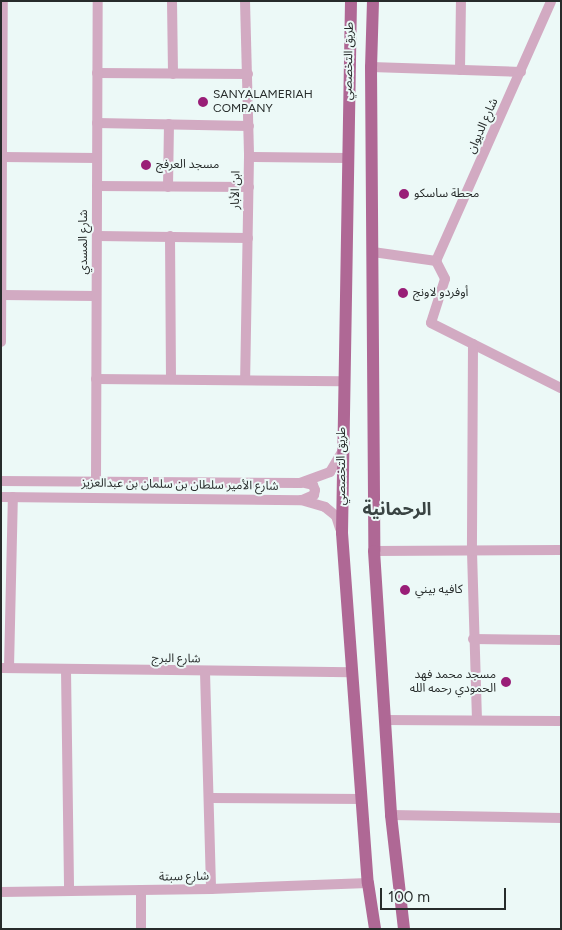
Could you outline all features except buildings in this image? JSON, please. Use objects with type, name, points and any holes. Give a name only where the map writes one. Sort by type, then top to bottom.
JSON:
[{"type":"main road","name":"طريق التخصصي","points":[[351,1],[342,381],[342,533],[368,883],[375,929]]},
{"type":"main road","name":"طريق التخصصي","points":[[374,1],[371,67],[374,551],[391,815],[404,929]]},
{"type":"street","points":[[1,342],[3,295],[3,1]]},
{"type":"street","name":"شارع المسدي","points":[[96,482],[98,1]]},
{"type":"street","points":[[172,1],[173,74]]},
{"type":"street","name":"ابن الأبار","points":[[245,1],[249,126],[245,380]]},
{"type":"street","points":[[460,70],[461,1]]},
{"type":"street","name":"شارع الديوان","points":[[436,261],[551,1]]},
{"type":"street","points":[[371,67],[521,72]]},
{"type":"street","points":[[97,73],[248,74]]},
{"type":"street","points":[[97,123],[249,126]]},
{"type":"street","points":[[168,187],[169,124]]},
{"type":"street","points":[[2,157],[97,158]]},
{"type":"street","points":[[249,157],[348,158]]},
{"type":"street","points":[[97,186],[249,188]]},
{"type":"street","points":[[98,236],[248,238]]},
{"type":"street","points":[[170,236],[171,378]]},
{"type":"street","points":[[373,252],[436,261],[445,279],[431,323],[561,388]]},
{"type":"street","points":[[3,295],[96,296]]},
{"type":"street","points":[[473,344],[472,552],[473,639],[477,720]]},
{"type":"street","points":[[96,379],[171,378],[342,381]]},
{"type":"street","name":"شارع الأمير سلطان بن سلمان بن عبدالعزيز","points":[[1,481],[300,483],[330,472],[342,452]]},
{"type":"street","points":[[300,483],[313,485],[315,490],[314,495],[301,500]]},
{"type":"street","name":"شارع الأمير سلطان بن سلمان بن عبدالعزيز","points":[[1,497],[301,500],[325,507],[336,516],[342,533]]},
{"type":"street","points":[[5,668],[13,497]]},
{"type":"street","points":[[374,551],[472,552],[561,550]]},
{"type":"street","points":[[473,639],[561,640]]},
{"type":"street","name":"شارع البرج","points":[[5,668],[204,672],[351,672]]},
{"type":"street","points":[[66,670],[68,891]]},
{"type":"street","points":[[204,672],[210,798],[211,889]]},
{"type":"street","points":[[385,720],[561,721]]},
{"type":"street","points":[[210,798],[362,799]]},
{"type":"street","points":[[391,815],[561,818]]},
{"type":"street","name":"شارع سبتة","points":[[1,892],[141,891],[368,883]]},
{"type":"street","points":[[141,891],[141,929]]},
{"type":"place","name":"SANYALAMERIAH COMPANY","points":[[203,102]]},
{"type":"place","name":"مسجد العرفج","points":[[146,165]]},
{"type":"place","name":"محطة ساسكو","points":[[404,194]]},
{"type":"place","name":"أوفردو لاونج","points":[[403,293]]},
{"type":"place","name":"كافيه بيني","points":[[405,590]]},
{"type":"place","name":"مسجد محمد فهد الحمودي رحمه الله","points":[[506,682]]},
{"type":"district","name":"الرحمانية","points":[[397,509]]}]
